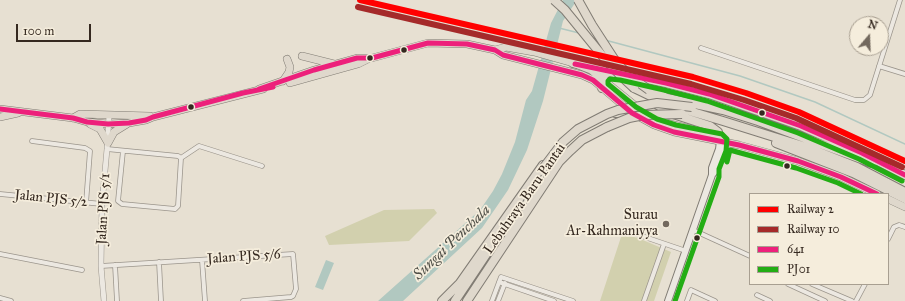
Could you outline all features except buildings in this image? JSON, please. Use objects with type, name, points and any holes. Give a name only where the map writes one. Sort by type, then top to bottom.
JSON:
[{"type":"highway","points":[[554,0],[565,10],[609,64],[634,88],[670,113],[710,126],[718,132],[721,140]]},
{"type":"highway","points":[[578,0],[616,62],[649,90],[667,98],[724,110],[758,121],[905,176]]},
{"type":"highway","points":[[573,63],[666,82],[708,94],[801,126],[862,153],[905,176]]},
{"type":"highway","points":[[602,88],[601,78],[608,72],[621,73]]},
{"type":"highway","points":[[634,88],[671,106],[806,147],[857,167],[905,192]]},
{"type":"highway","name":"Lebuhraya Baru Pantai","points":[[455,301],[541,171],[564,142],[578,129],[618,110],[657,103],[685,106],[723,114],[836,154],[879,172],[905,186]]},
{"type":"highway","points":[[442,301],[460,283],[550,155],[562,142],[575,130],[599,115],[610,113],[632,113]]},
{"type":"highway","name":"Lebuhraya Baru Pantai","points":[[467,301],[559,162],[582,140],[607,126],[629,118],[644,115],[682,114],[726,125],[754,134],[853,174],[905,199]]},
{"type":"main road","points":[[108,146],[117,129],[129,123],[283,85],[428,43],[467,44],[495,50],[503,55],[582,75],[593,80],[632,113],[654,125],[674,132],[721,140],[798,161],[841,177],[875,193]]},
{"type":"main road","points":[[495,50],[506,47],[534,52],[573,63],[591,70],[642,111],[670,124],[711,134],[721,140]]},
{"type":"main road","points":[[302,56],[336,64]]},
{"type":"main road","points":[[259,90],[282,81],[357,58],[372,58]]},
{"type":"main road","points":[[282,81],[289,72],[290,67],[287,59]]},
{"type":"main road","points":[[0,109],[73,118],[87,122],[100,129],[108,146]]},
{"type":"main road","points":[[0,117],[24,112]]},
{"type":"main road","points":[[73,118],[80,114],[129,123]]},
{"type":"main road","points":[[87,122],[153,117]]},
{"type":"main road","points":[[668,301],[712,175],[712,168],[721,140]]},
{"type":"main road","points":[[889,199],[905,207]]},
{"type":"street","points":[[701,48],[855,100],[864,100],[870,95],[900,0]]},
{"type":"street","points":[[879,66],[905,74]]},
{"type":"street","name":"Jalan PJS 5/1","points":[[104,301],[101,266],[102,204],[108,146],[108,120]]},
{"type":"street","points":[[32,141],[85,148],[90,151],[86,203]]},
{"type":"street","points":[[108,146],[123,150],[178,156],[181,158]]},
{"type":"street","points":[[181,158],[199,146],[262,166]]},
{"type":"street","points":[[123,150],[118,201],[122,204],[175,209],[178,206],[181,158]]},
{"type":"street","name":"Jalan PJS 5/2","points":[[0,194],[102,204]]},
{"type":"street","points":[[889,237],[894,227],[899,225],[905,227]]},
{"type":"street","points":[[693,230],[749,256]]},
{"type":"street","points":[[619,232],[630,232],[686,251]]},
{"type":"street","points":[[644,301],[664,244]]},
{"type":"street","points":[[0,254],[82,270]]},
{"type":"street","name":"Jalan PJS 5/6","points":[[101,266],[293,254],[296,289],[291,298],[243,301]]},
{"type":"street","points":[[202,260],[205,301]]},
{"type":"street","points":[[159,262],[161,301]]},
{"type":"street","points":[[115,265],[117,301]]},
{"type":"street","points":[[492,301],[501,277],[573,301]]},
{"type":"street","points":[[498,301],[506,279]]},
{"type":"street","points":[[499,282],[554,301]]},
{"type":"street","points":[[790,285],[825,301]]},
{"type":"street","points":[[814,285],[852,301]]},
{"type":"street","points":[[856,301],[864,285]]},
{"type":"street","points":[[687,301],[691,290],[715,301]]},
{"type":"street","points":[[757,295],[770,301]]},
{"type":"street","points":[[0,298],[11,301]]},
{"type":"shaded area","points":[[434,209],[437,213],[409,241],[329,245],[325,236],[384,210]]},
{"type":"shaded area","points":[[622,234],[638,238],[671,252],[654,301],[600,301]]},
{"type":"water","name":"Sungai Penchala","points":[[563,0],[577,0],[563,21],[543,101],[527,150],[508,190],[482,228],[403,301],[378,301],[480,210],[493,191],[502,174],[515,142],[526,100],[532,91],[551,23]]},
{"type":"water","points":[[326,260],[334,263],[323,290],[315,287]]},
{"type":"waterway","points":[[559,28],[579,33]]},
{"type":"waterway","points":[[605,40],[740,76],[815,102],[905,144]]},
{"type":"rail line","name":"2","points":[[360,0],[693,77],[746,93],[799,112],[905,161]]},
{"type":"rail line","name":"10","points":[[358,7],[691,84],[796,118],[902,167]]},
{"type":"transit line","name":"641","points":[[259,89],[314,70],[357,58],[372,58],[428,43],[467,44],[495,50],[503,55],[582,75],[593,80],[632,113],[654,125],[674,132],[739,145],[798,161],[841,177],[875,193]]},
{"type":"transit line","name":"641","points":[[575,64],[666,83],[709,94],[801,126],[862,153],[905,175]]},
{"type":"transit line","name":"PJ01","points":[[675,301],[719,177],[719,169],[726,151],[727,139],[722,134],[676,125],[657,119],[636,107],[608,84],[610,79],[620,80],[707,101],[798,133],[859,159],[902,181]]},
{"type":"transit line","name":"641","points":[[0,109],[73,118],[87,122],[108,124],[129,123],[146,120],[243,93],[273,87]]},
{"type":"transit line","name":"PJ01","points":[[727,162],[730,150],[796,168],[838,183],[859,193]]},
{"type":"place","name":"Surau Ar-Rahmaniyya","points":[[666,224]]}]
